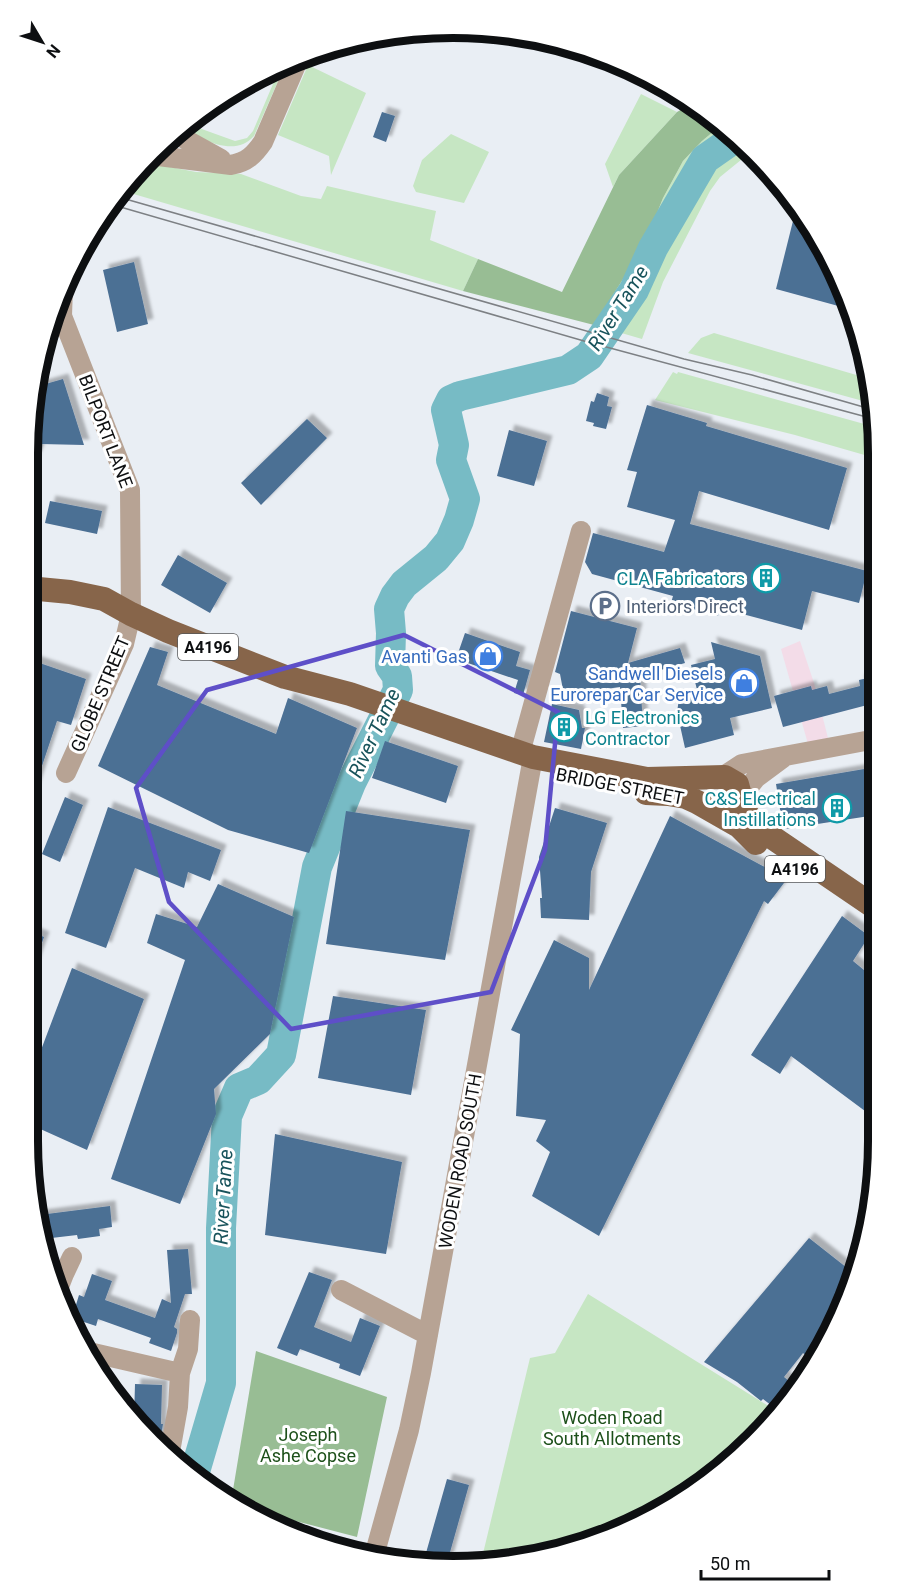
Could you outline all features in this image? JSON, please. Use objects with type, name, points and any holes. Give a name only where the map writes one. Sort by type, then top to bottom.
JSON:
[{"type":"main road","name":"A4196","points":[[38,589],[70,592],[104,599],[131,614],[285,677],[322,698],[351,702],[529,760]]},
{"type":"main road","name":"A4196","points":[[38,602],[102,613],[131,614]]},
{"type":"main road","name":"BRIDGE STREET","points":[[529,760],[646,779],[720,777]]},
{"type":"main road","name":"BRIDGE STREET","points":[[529,760],[642,792],[686,797],[739,826],[765,850],[868,918]]},
{"type":"main road","name":"A4196","points":[[720,777],[731,779],[737,784],[744,810],[757,827],[868,903]]},
{"type":"main road","name":"BRIDGE STREET","points":[[712,811],[703,799],[703,789],[710,780],[720,777]]},
{"type":"main road","points":[[712,811],[724,814],[733,810],[740,798]]},
{"type":"street","points":[[162,156],[231,165],[244,163],[255,154],[263,142],[294,69]]},
{"type":"street","points":[[182,138],[231,165]]},
{"type":"street","name":"BILPORT LANE","points":[[62,313],[130,490],[131,614]]},
{"type":"street","points":[[529,760],[581,531]]},
{"type":"street","name":"GLOBE STREET","points":[[66,773],[124,644],[131,614]]},
{"type":"street","points":[[720,777],[741,764],[868,740]]},
{"type":"street","points":[[740,798],[756,778],[787,755]]},
{"type":"street","name":"WODEN ROAD SOUTH","points":[[376,1550],[409,1430],[428,1335],[529,760]]},
{"type":"street","points":[[341,1290],[428,1335]]},
{"type":"street","points":[[171,1446],[178,1407],[180,1372],[188,1349],[190,1320]]},
{"type":"street","points":[[96,1353],[180,1372]]},
{"type":"highlighted area","points":[[404,635],[558,712],[545,850],[491,992],[291,1029],[169,902],[136,788],[207,690]]},
{"type":"shaded area","points":[[800,641],[814,683],[830,746],[810,751],[781,649]]},
{"type":"green space","points":[[308,65],[366,93],[331,175],[329,156],[278,135]]},
{"type":"green space","points":[[281,75],[254,136],[246,143],[227,146],[207,141],[189,132],[195,127],[235,141],[247,138],[253,131],[276,77]]},
{"type":"green space","points":[[641,94],[677,112],[619,175],[613,187],[605,164]]},
{"type":"green space","points":[[684,108],[714,131],[683,161],[630,268],[594,325],[463,291],[478,259],[562,292],[619,175],[677,112]]},
{"type":"green space","points":[[714,131],[744,157],[720,177],[710,191],[663,282],[642,339],[594,325],[630,268],[683,161]]},
{"type":"green space","points":[[451,134],[489,152],[464,203],[416,192],[413,186],[422,160]]},
{"type":"green space","points":[[154,164],[196,172],[241,174],[301,196],[321,199],[327,186],[436,211],[430,240],[478,259],[463,291],[129,193]]},
{"type":"green space","points":[[714,333],[861,376],[864,401],[688,353],[701,338]]},
{"type":"green space","points":[[673,372],[677,374],[678,372],[867,425],[868,456],[795,435],[655,400]]},
{"type":"green space","name":"Woden Road South Allotments","points":[[588,1294],[771,1408],[746,1435],[705,1471],[683,1487],[636,1514],[560,1542],[533,1549],[482,1556],[530,1358],[555,1353]]},
{"type":"green space","name":"Joseph Ashe Copse","points":[[256,1351],[387,1397],[357,1537],[269,1514],[232,1493]]},
{"type":"building","points":[[382,112],[395,116],[386,142],[373,137]]},
{"type":"building","points":[[794,217],[825,269],[841,307],[776,289]]},
{"type":"building","points":[[134,262],[148,324],[117,332],[103,270]]},
{"type":"building","points":[[63,379],[84,445],[41,444],[38,451],[38,425],[43,385]]},
{"type":"building","points":[[597,393],[609,397],[607,406],[612,407],[606,429],[593,426],[594,423],[586,421],[591,401],[594,402]]},
{"type":"building","points":[[647,405],[707,423],[706,426],[847,468],[829,530],[699,491],[690,524],[867,571],[859,603],[812,591],[802,630],[720,608],[718,616],[671,603],[673,596],[592,574],[585,562],[593,533],[664,552],[675,520],[627,507],[637,472],[627,470]]},
{"type":"building","points":[[307,419],[327,438],[261,505],[241,483]]},
{"type":"building","points":[[509,430],[547,441],[534,486],[497,476]]},
{"type":"building","points":[[50,501],[102,511],[97,534],[45,523]]},
{"type":"building","points":[[178,555],[227,583],[210,613],[161,585]]},
{"type":"building","points":[[571,611],[637,628],[628,663],[680,648],[685,663],[640,676],[643,726],[623,728],[620,687],[564,695],[560,674],[555,672]]},
{"type":"building","name":"Avanti Gas","points":[[465,633],[520,652],[516,666],[530,670],[523,695],[514,693],[518,680],[456,659]]},
{"type":"building","points":[[711,642],[760,656],[772,708],[730,718],[734,735],[685,748],[677,712],[679,699],[698,694],[691,665],[715,659]]},
{"type":"building","points":[[150,647],[168,652],[157,685],[276,734],[288,698],[357,728],[309,853],[228,830],[98,766]]},
{"type":"building","points":[[38,662],[86,679],[71,725],[57,721],[38,778]]},
{"type":"building","points":[[868,678],[868,705],[783,727],[774,696],[811,686],[812,690],[827,686],[829,694],[860,686],[859,680]]},
{"type":"building","name":"LG Electronics Contractor","points":[[552,704],[579,710],[582,728],[585,728],[581,749],[544,742]]},
{"type":"building","points":[[385,741],[458,766],[446,803],[372,778]]},
{"type":"building","points":[[868,768],[868,816],[785,829],[776,784]]},
{"type":"building","points":[[65,797],[83,805],[60,862],[42,854]]},
{"type":"building","points":[[108,807],[221,850],[210,881],[188,872],[184,888],[135,868],[106,948],[65,933]]},
{"type":"building","points":[[555,808],[607,823],[591,872],[589,920],[541,918],[539,857]]},
{"type":"building","points":[[346,811],[470,830],[445,960],[326,944]]},
{"type":"building","points":[[670,816],[787,879],[768,904],[764,901],[599,1236],[532,1196],[550,1152],[536,1141],[546,1120],[516,1116],[520,1034],[511,1030],[554,940],[589,958],[589,990]]},
{"type":"building","points":[[218,884],[294,917],[270,1034],[214,1089],[216,1114],[180,1204],[111,1179],[185,960],[147,943],[156,914],[197,927]]},
{"type":"building","points":[[842,916],[868,935],[853,961],[868,973],[868,1113],[791,1056],[780,1074],[751,1055]]},
{"type":"building","points":[[38,935],[44,937],[38,954]]},
{"type":"building","points":[[72,968],[144,999],[87,1150],[38,1128],[38,1058]]},
{"type":"building","points":[[333,996],[426,1010],[411,1095],[318,1078]]},
{"type":"building","points":[[275,1134],[402,1162],[386,1254],[265,1235]]},
{"type":"building","points":[[110,1206],[112,1227],[99,1229],[100,1236],[78,1239],[77,1235],[49,1238],[44,1214]]},
{"type":"building","points":[[809,1238],[847,1268],[836,1300],[812,1349],[807,1357],[803,1353],[784,1377],[790,1382],[772,1406],[763,1399],[761,1401],[737,1382],[704,1362]]},
{"type":"building","points":[[188,1249],[192,1294],[185,1294],[174,1327],[177,1333],[171,1351],[149,1343],[151,1338],[98,1319],[96,1326],[78,1320],[74,1311],[79,1295],[84,1297],[92,1274],[112,1281],[105,1300],[155,1318],[162,1299],[171,1303],[167,1250]]},
{"type":"building","points":[[309,1272],[332,1280],[314,1327],[351,1342],[360,1318],[380,1326],[360,1376],[339,1368],[340,1364],[300,1349],[297,1356],[277,1348]]},
{"type":"building","points":[[135,1384],[162,1385],[161,1424],[163,1424],[161,1437],[140,1415],[134,1408]]},
{"type":"building","points":[[447,1479],[469,1485],[449,1556],[425,1556]]},
{"type":"waterway","name":"River Tame","points":[[196,1468],[221,1383],[221,1228],[227,1116],[239,1088],[258,1080],[281,1055],[317,867],[351,783],[398,690],[397,676],[390,666],[389,609],[404,584],[436,558],[450,541],[459,520],[465,499],[451,460],[454,445],[446,410],[451,400],[460,396],[568,370],[589,356],[634,290],[653,248],[705,159],[729,142]]},
{"type":"tram line","points":[[124,199],[684,359],[752,375],[865,407]]},
{"type":"tram line","points":[[118,206],[584,341],[866,417]]},
{"type":"place","name":"CLA Fabricators","points":[[766,578]]},
{"type":"place","name":"Interiors Direct","points":[[605,606]]},
{"type":"place","name":"Avanti Gas","points":[[488,656]]},
{"type":"place","name":"Sandwell Diesels Eurorepar Car Service","points":[[744,683]]},
{"type":"place","name":"LG Electronics Contractor","points":[[564,727]]},
{"type":"place","name":"C&S Electrical Instillations","points":[[837,808]]}]
